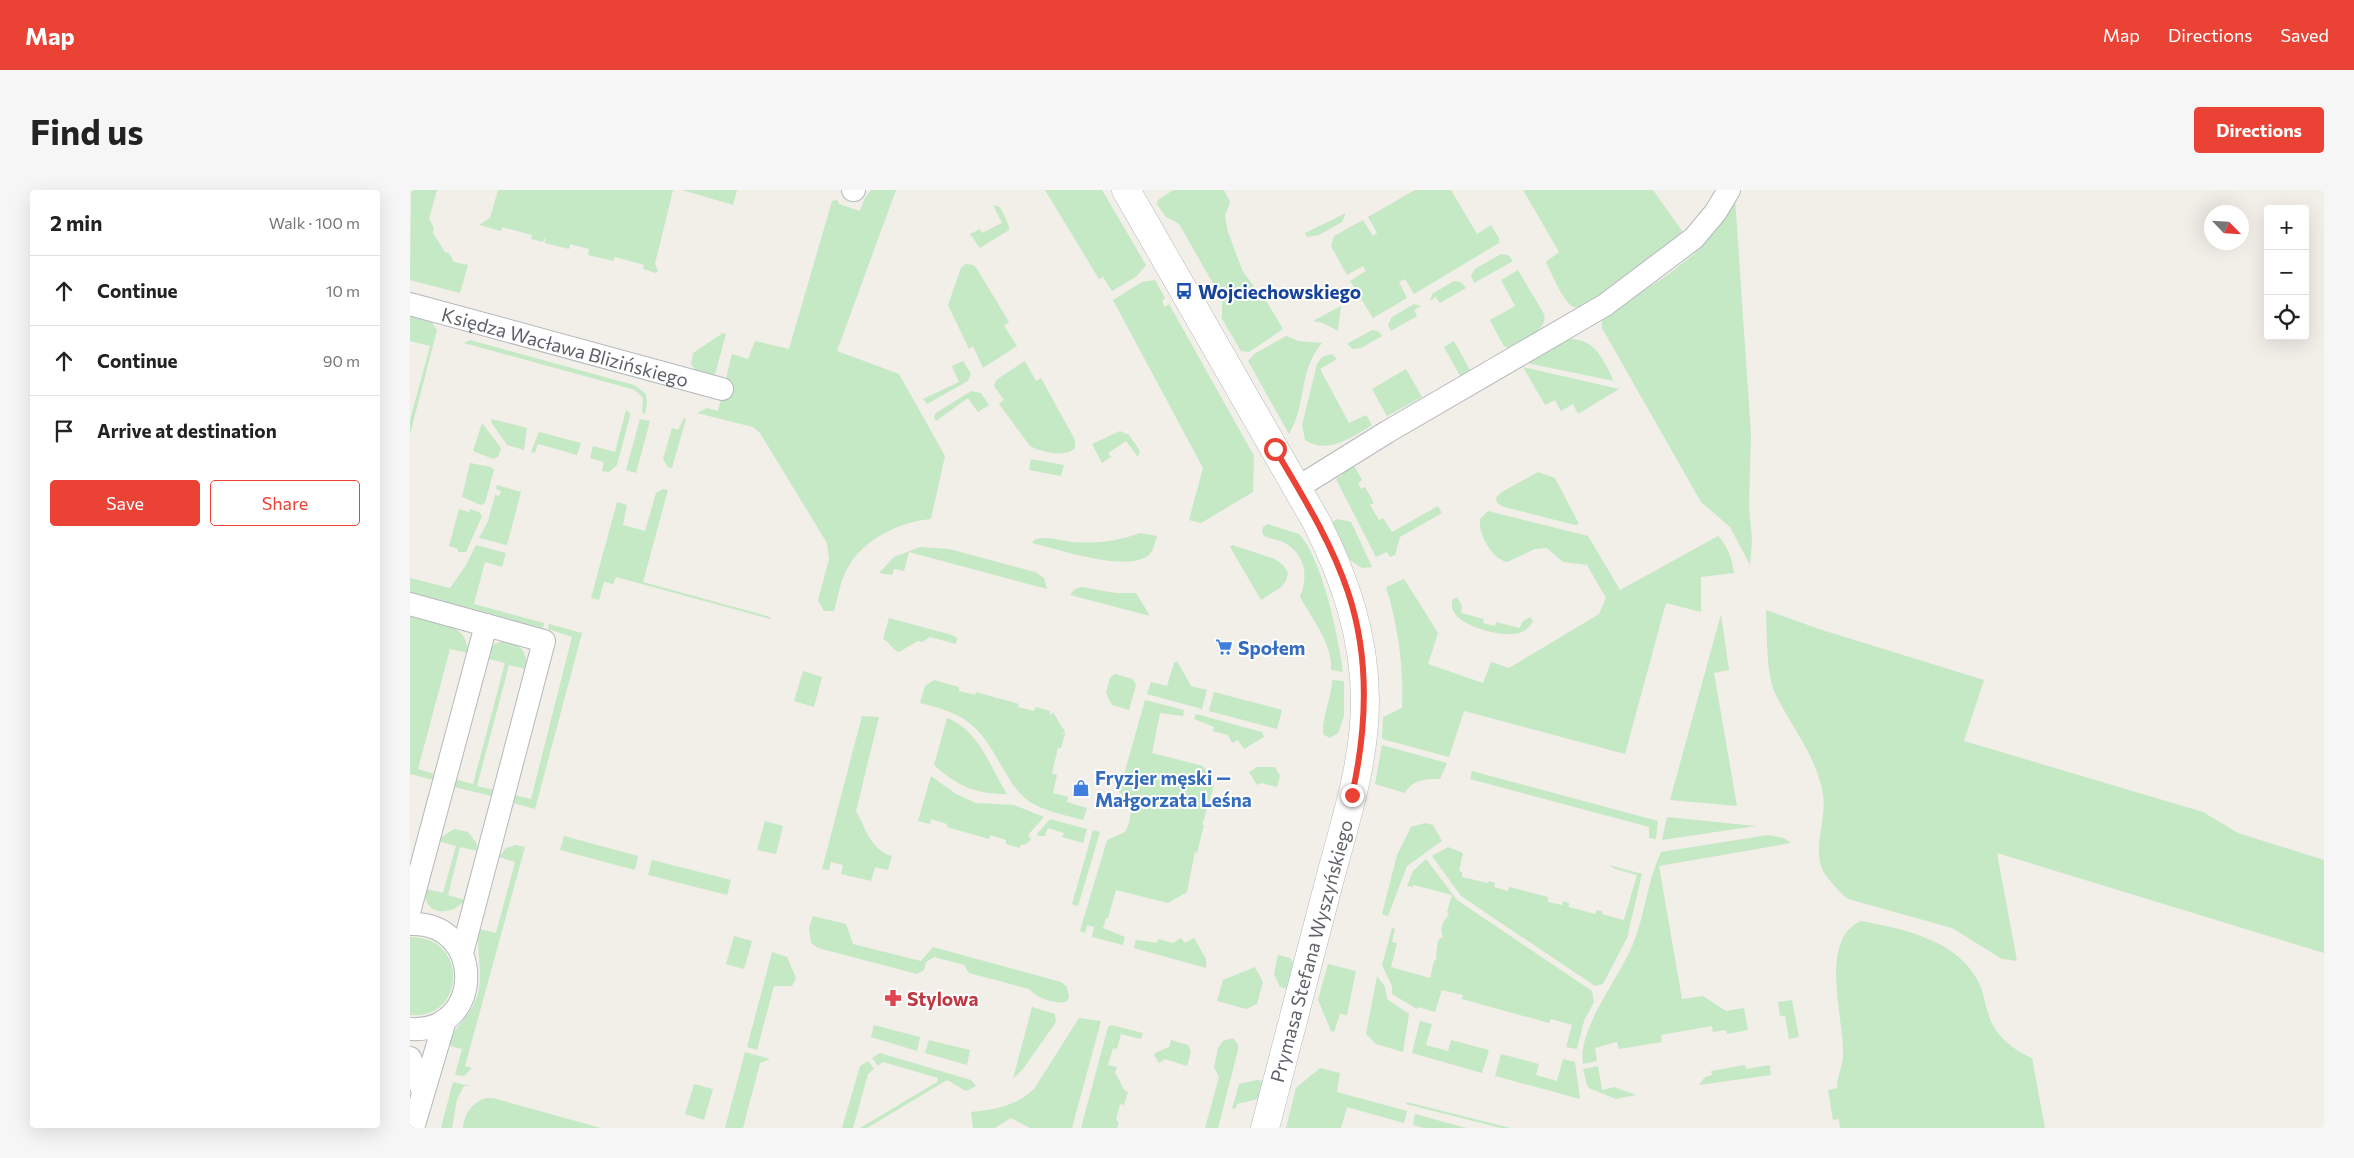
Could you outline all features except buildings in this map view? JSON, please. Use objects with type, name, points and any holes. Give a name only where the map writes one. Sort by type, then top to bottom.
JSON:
[{"type":"street","name":"Prymasa Stefana Wyszyńskiego","points":[[1126,190],[1298,488],[1334,558],[1348,592],[1357,626],[1362,661],[1364,708],[1358,767],[1265,1128]]},
{"type":"street","points":[[1298,488],[1353,452],[1605,305],[1694,238],[1715,213],[1729,190]]},
{"type":"street","name":"Księdza Wacława Blizińskiego","points":[[410,304],[722,389]]},
{"type":"street","points":[[410,604],[544,641],[462,953]]},
{"type":"street","points":[[410,909],[486,625]]},
{"type":"street","points":[[410,924],[432,927],[444,933],[455,942],[462,953],[467,968],[467,982],[460,1004],[445,1020],[432,1027],[410,1029]]},
{"type":"street","points":[[413,1128],[445,1020]]},
{"type":"street","points":[[410,1058],[423,1092]]},
{"type":"green space","points":[[411,190],[437,190],[429,219],[434,228],[433,233],[445,252],[449,253],[454,262],[468,265],[460,293],[410,280]]},
{"type":"green space","points":[[498,190],[673,190],[655,264],[658,271],[656,273],[643,269],[644,265],[615,257],[613,261],[588,255],[589,249],[570,244],[569,249],[545,243],[545,237],[543,242],[531,239],[532,235],[502,227],[501,231],[479,225],[490,218]]},
{"type":"green space","points":[[682,190],[737,190],[733,205]]},
{"type":"green space","points":[[871,190],[896,190],[837,351],[899,374],[945,456],[931,519],[895,528],[862,549],[847,569],[834,611],[824,611],[818,600],[829,559],[827,543],[760,433],[753,427],[697,413],[707,408],[718,411],[732,354],[748,359],[755,341],[789,349],[832,201],[837,200],[839,204],[860,211],[865,198]]},
{"type":"green space","points":[[1045,190],[1102,190],[1146,265],[1137,276],[1112,291],[1103,277],[1099,279]]},
{"type":"green space","points":[[1173,190],[1224,190],[1230,202],[1225,216],[1228,232],[1243,272],[1268,304],[1283,329],[1249,352],[1241,351],[1222,319],[1222,299],[1179,224],[1166,217],[1157,204],[1158,200]]},
{"type":"green space","points":[[1415,190],[1451,190],[1477,234],[1491,225],[1499,238],[1499,243],[1414,294],[1405,279],[1399,282],[1407,298],[1373,318],[1350,281],[1366,271],[1363,266],[1347,275],[1331,246],[1334,236],[1363,220],[1373,236],[1377,233],[1368,217]]},
{"type":"green space","points":[[1523,190],[1653,190],[1685,235],[1590,303],[1574,307],[1570,305],[1562,294],[1546,262],[1559,252]]},
{"type":"green space","points":[[1735,198],[1751,434],[1749,505],[1752,540],[1750,565],[1730,527],[1701,502],[1602,328],[1602,321],[1605,316],[1669,274],[1694,254]]},
{"type":"green space","points":[[993,205],[1000,207],[1009,230],[980,248],[970,234],[980,229],[982,233],[1002,223]]},
{"type":"green space","points":[[1346,213],[1342,222],[1319,235],[1307,237],[1305,233]]},
{"type":"green space","points":[[1501,254],[1508,255],[1513,261],[1474,283],[1471,276],[1475,269]]},
{"type":"green space","points":[[966,264],[973,265],[977,269],[1009,322],[1004,326],[1017,346],[983,368],[973,346],[969,349],[948,305],[961,268]]},
{"type":"green space","points":[[1518,270],[1544,314],[1544,320],[1538,330],[1532,335],[1507,348],[1503,345],[1490,320],[1515,306],[1501,280]]},
{"type":"green space","points":[[1155,280],[1165,298],[1162,301],[1165,307],[1169,304],[1254,456],[1253,492],[1201,523],[1189,520],[1203,468],[1113,300],[1142,282]]},
{"type":"green space","points":[[1454,281],[1461,282],[1466,288],[1440,303],[1436,297],[1430,301],[1432,294]]},
{"type":"green space","points":[[1414,304],[1421,306],[1414,310],[1417,316],[1391,331],[1388,325],[1392,317]]},
{"type":"green space","points":[[1341,306],[1338,331],[1323,323],[1313,321]]},
{"type":"green space","points":[[410,315],[431,321],[437,330],[410,434],[410,420],[430,346],[410,341]]},
{"type":"green space","points":[[1372,330],[1378,331],[1382,336],[1361,348],[1353,349],[1347,344]]},
{"type":"green space","points":[[723,333],[726,334],[714,378],[697,372],[691,364],[693,353]]},
{"type":"green space","points":[[1286,336],[1298,341],[1322,343],[1309,365],[1295,423],[1289,434],[1248,361],[1254,354]]},
{"type":"green space","points":[[1568,339],[1585,342],[1592,346],[1602,358],[1614,381],[1522,362]]},
{"type":"green space","points":[[470,340],[634,385],[646,394],[645,414],[642,413],[643,398],[635,390],[464,343]]},
{"type":"green space","points":[[1454,341],[1470,370],[1460,376],[1444,347]]},
{"type":"green space","points":[[1332,354],[1337,359],[1320,369],[1349,423],[1366,415],[1372,425],[1340,443],[1322,446],[1305,440],[1302,425],[1317,364],[1322,357]]},
{"type":"green space","points":[[963,361],[971,374],[968,381],[927,404],[923,399],[959,382],[952,366]]},
{"type":"green space","points":[[1025,361],[1036,381],[1041,378],[1075,440],[1075,448],[1071,451],[1053,453],[1030,446],[999,404],[1004,400],[994,386],[996,380]]},
{"type":"green space","points":[[1523,367],[1619,389],[1578,414],[1573,404],[1561,411],[1555,400],[1545,405]]},
{"type":"green space","points":[[1406,369],[1422,397],[1387,416],[1372,389]]},
{"type":"green space","points":[[971,391],[981,393],[989,405],[978,412],[968,398],[936,421],[934,417],[936,413]]},
{"type":"green space","points":[[626,410],[630,413],[630,416],[617,465],[609,472],[602,471],[604,462],[590,458],[593,446],[615,452]]},
{"type":"green space","points":[[684,418],[686,419],[672,468],[668,467],[663,459],[672,428],[678,430]]},
{"type":"green space","points":[[492,419],[527,428],[524,450],[507,445],[491,422]]},
{"type":"green space","points":[[640,419],[650,421],[636,473],[626,470]]},
{"type":"green space","points":[[482,423],[501,448],[498,457],[493,459],[473,451]]},
{"type":"green space","points":[[1120,431],[1129,435],[1140,451],[1138,457],[1126,441],[1108,453],[1111,457],[1102,463],[1092,444]]},
{"type":"green space","points":[[539,432],[581,443],[577,455],[538,444],[535,453],[531,452]]},
{"type":"green space","points":[[1031,459],[1064,465],[1061,476],[1029,470]]},
{"type":"green space","points":[[1352,462],[1362,480],[1358,483],[1361,489],[1365,487],[1374,503],[1370,505],[1379,520],[1383,518],[1392,532],[1438,506],[1442,513],[1400,537],[1395,555],[1390,557],[1387,552],[1376,557],[1336,479],[1342,475],[1341,472]]},
{"type":"green space","points":[[470,463],[491,467],[494,470],[485,503],[481,505],[462,497]]},
{"type":"green space","points":[[1538,472],[1555,478],[1579,524],[1575,525],[1504,507],[1497,503],[1496,498],[1500,493]]},
{"type":"green space","points":[[497,485],[521,492],[507,545],[479,538],[488,521],[495,495],[499,496],[501,491],[496,489]]},
{"type":"green space","points":[[663,489],[668,490],[643,582],[770,617],[770,619],[616,577],[613,584],[604,582],[599,600],[591,598],[617,502],[627,505],[623,525],[645,531],[656,493]]},
{"type":"green space","points":[[459,509],[469,512],[470,509],[479,512],[482,516],[466,552],[458,552],[458,549],[449,546]]},
{"type":"green space","points":[[1488,511],[1588,536],[1620,590],[1718,536],[1727,548],[1734,573],[1701,577],[1701,612],[1666,603],[1625,754],[1464,711],[1449,757],[1382,739],[1383,717],[1402,708],[1399,647],[1386,587],[1404,579],[1438,633],[1428,664],[1483,683],[1491,662],[1509,668],[1599,614],[1606,598],[1587,565],[1563,562],[1547,548],[1535,549],[1507,562],[1501,560],[1491,551],[1481,532],[1480,519]]},
{"type":"green space","points":[[1338,519],[1351,522],[1372,567],[1362,568],[1350,560],[1332,522]]},
{"type":"green space","points":[[1268,524],[1299,534],[1307,545],[1322,579],[1328,599],[1338,639],[1343,672],[1331,670],[1331,660],[1325,641],[1300,597],[1303,589],[1304,573],[1300,559],[1296,552],[1283,542],[1264,536],[1262,532],[1263,527]]},
{"type":"green space","points":[[1140,533],[1157,536],[1152,550],[1150,554],[1140,560],[1126,562],[1093,558],[1032,543],[1034,540],[1043,538],[1090,543],[1115,540]]},
{"type":"green space","points":[[476,545],[506,553],[502,567],[485,562],[474,604],[544,623],[543,628],[410,593],[410,578],[450,588],[466,565]]},
{"type":"green space","points":[[1232,545],[1275,559],[1284,566],[1288,573],[1286,581],[1280,588],[1261,600],[1230,547]]},
{"type":"green space","points":[[920,547],[949,549],[1035,572],[1044,578],[1047,589],[909,552],[904,571],[894,569],[892,575],[879,573],[894,557]]},
{"type":"green space","points":[[1082,587],[1116,593],[1136,593],[1150,616],[1070,595],[1075,589]]},
{"type":"green space","points":[[1457,597],[1462,606],[1461,613],[1484,619],[1483,623],[1495,626],[1496,622],[1520,628],[1522,622],[1530,617],[1533,621],[1525,630],[1515,634],[1497,633],[1477,628],[1461,620],[1455,613],[1452,600]]},
{"type":"green space","points":[[1766,610],[1819,629],[1984,680],[1964,741],[2203,812],[2238,833],[2324,860],[2324,953],[1997,853],[2017,961],[2002,959],[1952,928],[1848,899],[1828,878],[1820,862],[1819,843],[1824,804],[1820,781],[1803,742],[1781,706],[1772,685],[1767,652]]},
{"type":"green space","points":[[1721,614],[1729,670],[1714,673],[1737,806],[1670,800]]},
{"type":"green space","points":[[410,616],[448,625],[463,635],[467,643],[467,653],[450,649],[418,769],[435,774],[434,780],[410,774]]},
{"type":"green space","points":[[889,618],[952,635],[957,638],[956,644],[930,637],[922,642],[918,641],[899,652],[883,639]]},
{"type":"green space","points":[[549,624],[582,633],[535,809],[513,803],[513,795],[531,799],[572,637],[548,629]]},
{"type":"green space","points":[[499,642],[511,643],[520,648],[525,656],[526,669],[509,665],[477,786],[494,790],[491,796],[454,787],[454,779],[473,784],[505,663],[485,658],[490,647]]},
{"type":"green space","points":[[1177,661],[1191,686],[1207,690],[1202,709],[1147,694],[1151,682],[1167,686],[1174,663]]},
{"type":"green space","points":[[803,671],[822,677],[814,707],[794,701]]},
{"type":"green space","points":[[1115,674],[1133,679],[1136,685],[1129,710],[1112,705],[1106,693],[1110,678]]},
{"type":"green space","points":[[934,680],[959,687],[959,691],[975,695],[976,692],[997,698],[996,703],[998,698],[1019,704],[1018,707],[1034,711],[1036,707],[1050,711],[1050,716],[1053,712],[1065,732],[1060,733],[1065,734],[1061,748],[1058,748],[1052,773],[1057,775],[1053,793],[1068,797],[1067,802],[1087,808],[1083,820],[1046,810],[1026,799],[1018,792],[993,751],[977,730],[960,717],[936,707],[920,703],[925,686]]},
{"type":"green space","points":[[1332,680],[1344,681],[1344,716],[1338,733],[1330,738],[1324,735],[1323,729]]},
{"type":"green space","points":[[1214,692],[1282,710],[1277,729],[1209,711]]},
{"type":"green space","points":[[1145,700],[1184,710],[1183,716],[1160,713],[1152,753],[1203,766],[1214,786],[1202,825],[1204,825],[1197,853],[1195,852],[1187,892],[1168,903],[1116,890],[1103,928],[1125,937],[1123,945],[1092,937],[1094,927],[1087,925],[1085,933],[1080,931],[1107,840],[1125,832],[1129,821],[1129,806],[1119,792]]},
{"type":"green space","points":[[1196,714],[1262,732],[1264,737],[1244,749],[1238,740],[1232,743],[1228,735],[1213,731],[1214,727],[1194,719]]},
{"type":"green space","points":[[862,716],[879,717],[856,811],[878,849],[892,856],[888,870],[875,867],[871,881],[841,874],[843,865],[831,862],[829,870],[822,869]]},
{"type":"green space","points":[[947,718],[958,724],[976,740],[1007,794],[995,794],[967,787],[934,765]]},
{"type":"green space","points":[[1382,745],[1447,763],[1440,779],[1416,782],[1405,793],[1375,784]]},
{"type":"green space","points":[[1257,767],[1275,767],[1280,776],[1277,787],[1261,783],[1257,785],[1249,772]]},
{"type":"green space","points":[[1472,771],[1658,821],[1656,839],[1649,838],[1649,827],[1470,779]]},
{"type":"green space","points":[[931,776],[956,794],[976,803],[1014,805],[1044,817],[1028,835],[1031,840],[1024,845],[1021,844],[1020,848],[1006,844],[1006,840],[990,835],[989,839],[947,827],[947,824],[931,819],[930,824],[918,821]]},
{"type":"green space","points":[[1667,817],[1756,826],[1662,840]]},
{"type":"green space","points":[[1050,819],[1087,829],[1083,843],[1062,837],[1064,833],[1048,828],[1045,836],[1038,836],[1037,834]]},
{"type":"green space","points":[[765,821],[783,826],[776,854],[757,850]]},
{"type":"green space","points":[[1425,823],[1433,825],[1442,841],[1407,866],[1388,916],[1382,914],[1397,855],[1411,827]]},
{"type":"green space","points":[[454,829],[468,832],[476,842],[478,851],[460,847],[448,895],[465,900],[453,909],[439,911],[433,909],[428,904],[426,889],[443,893],[456,846],[439,841],[440,838]]},
{"type":"green space","points":[[1093,830],[1100,832],[1078,906],[1072,904]]},
{"type":"green space","points":[[1768,835],[1784,838],[1791,843],[1659,866],[1682,999],[1703,996],[1726,1011],[1744,1008],[1748,1030],[1727,1034],[1726,1030],[1713,1032],[1712,1026],[1661,1035],[1662,1042],[1619,1049],[1617,1042],[1595,1048],[1597,1061],[1583,1064],[1586,1035],[1633,944],[1652,875],[1661,852]]},
{"type":"green space","points":[[564,836],[638,856],[635,870],[560,850]]},
{"type":"green space","points":[[516,845],[525,847],[465,1066],[472,1068],[464,1076],[455,1075],[462,1049],[446,1045],[470,1011],[477,996],[480,981],[479,929],[496,933],[515,862],[499,857],[506,848]]},
{"type":"green space","points":[[1448,847],[1463,853],[1459,871],[1462,872],[1462,877],[1488,883],[1489,881],[1495,883],[1494,887],[1508,891],[1509,887],[1548,897],[1548,902],[1562,905],[1563,901],[1569,903],[1569,907],[1595,914],[1597,910],[1602,911],[1602,914],[1624,920],[1637,875],[1615,869],[1609,865],[1642,874],[1627,938],[1603,984],[1595,986],[1461,896],[1432,856]]},
{"type":"green space","points":[[1426,859],[1457,900],[1592,991],[1594,1002],[1584,1021],[1577,1049],[1566,1047],[1572,1025],[1551,1019],[1549,1023],[1462,999],[1463,995],[1442,990],[1435,1012],[1418,1007],[1417,1009],[1392,994],[1392,986],[1382,965],[1392,928],[1395,929],[1392,942],[1397,943],[1391,967],[1430,978],[1434,961],[1437,959],[1438,940],[1443,937],[1442,925],[1449,915],[1447,912],[1452,895],[1414,885],[1413,887],[1407,886],[1413,871]]},
{"type":"green space","points":[[652,860],[731,880],[727,895],[648,875]]},
{"type":"green space","points":[[813,916],[846,924],[853,944],[921,961],[933,947],[1061,982],[1067,987],[1069,998],[1066,1002],[1046,1000],[1029,989],[969,973],[964,965],[934,957],[926,962],[924,970],[917,974],[818,948],[811,943],[809,928]]},
{"type":"green space","points":[[1861,921],[1895,928],[1928,939],[1958,956],[1970,968],[1979,983],[1989,1016],[2000,1036],[2019,1051],[2032,1058],[2045,1128],[1840,1128],[1839,1119],[1833,1120],[1828,1090],[1837,1088],[1843,1056],[1836,980],[1837,961],[1840,944],[1848,930]]},
{"type":"green space","points":[[734,936],[752,941],[744,969],[726,964]]},
{"type":"green space","points":[[410,937],[429,940],[443,950],[451,963],[453,978],[450,993],[442,1005],[428,1013],[410,1015]]},
{"type":"green space","points":[[1181,938],[1185,943],[1194,938],[1206,959],[1206,968],[1134,948],[1136,940],[1157,943],[1158,939],[1173,943]]},
{"type":"green space","points":[[772,952],[787,957],[796,978],[792,986],[774,986],[757,1050],[747,1047]]},
{"type":"green space","points":[[1278,955],[1290,958],[1294,964],[1288,989],[1280,987],[1274,974]]},
{"type":"green space","points":[[1328,964],[1356,971],[1347,1015],[1340,1014],[1334,1032],[1331,1031],[1318,1000]]},
{"type":"green space","points":[[1255,967],[1263,982],[1257,1004],[1246,1009],[1217,1001],[1223,980]]},
{"type":"green space","points":[[1377,976],[1385,987],[1387,999],[1409,1014],[1403,1052],[1376,1044],[1366,1034]]},
{"type":"green space","points":[[1792,1000],[1799,1037],[1789,1039],[1785,1016],[1780,1016],[1778,1002]]},
{"type":"green space","points":[[1032,1007],[1055,1014],[1056,1022],[1023,1069],[1013,1079]]},
{"type":"green space","points":[[1079,1018],[1101,1021],[1072,1128],[1030,1128],[1011,1118],[995,1128],[973,1128],[971,1112],[1005,1106],[1027,1095],[1034,1089]]},
{"type":"green space","points":[[1420,1021],[1432,1024],[1426,1045],[1448,1051],[1451,1040],[1489,1050],[1482,1073],[1412,1053]]},
{"type":"green space","points":[[874,1025],[920,1037],[917,1051],[871,1037]]},
{"type":"green space","points":[[1111,1025],[1143,1033],[1141,1039],[1121,1034],[1117,1049],[1113,1048],[1108,1065],[1117,1067],[1115,1072],[1124,1090],[1128,1092],[1124,1105],[1120,1104],[1116,1120],[1119,1122],[1117,1128],[1081,1128],[1108,1027]]},
{"type":"green space","points":[[1233,1038],[1238,1045],[1238,1050],[1218,1128],[1205,1128],[1219,1077],[1214,1067],[1218,1048],[1223,1041]]},
{"type":"green space","points":[[929,1040],[970,1050],[967,1065],[925,1053]]},
{"type":"green space","points":[[1171,1040],[1188,1045],[1191,1052],[1187,1066],[1165,1059],[1159,1063],[1154,1055],[1169,1047]]},
{"type":"green space","points":[[745,1052],[770,1059],[760,1063],[743,1128],[725,1128]]},
{"type":"green space","points":[[880,1053],[971,1080],[976,1086],[966,1091],[947,1080],[867,1128],[860,1128],[937,1082],[938,1078],[883,1062],[878,1066],[872,1058]]},
{"type":"green space","points":[[1501,1054],[1539,1064],[1536,1075],[1557,1081],[1563,1059],[1575,1062],[1580,1099],[1495,1076]]},
{"type":"green space","points":[[868,1061],[874,1069],[868,1074],[853,1128],[842,1128],[860,1066]]},
{"type":"green space","points":[[1745,1065],[1746,1069],[1770,1065],[1771,1075],[1699,1085],[1705,1077],[1712,1075],[1711,1071]]},
{"type":"green space","points":[[1598,1066],[1602,1090],[1614,1087],[1636,1095],[1616,1099],[1589,1088],[1583,1069]]},
{"type":"green space","points":[[1320,1068],[1340,1073],[1337,1092],[1407,1111],[1404,1123],[1347,1107],[1341,1128],[1286,1128],[1296,1088]]},
{"type":"green space","points":[[1257,1080],[1263,1081],[1258,1099],[1237,1104],[1236,1108],[1232,1109],[1239,1084]]},
{"type":"green space","points":[[453,1082],[470,1086],[464,1086],[457,1099],[452,1128],[441,1128]]},
{"type":"green space","points":[[694,1084],[713,1089],[704,1120],[685,1114]]},
{"type":"green space","points":[[486,1098],[493,1098],[601,1128],[463,1128],[467,1113],[473,1105]]},
{"type":"green space","points":[[1407,1102],[1511,1128],[1501,1128],[1406,1104]]},
{"type":"green space","points":[[1415,1114],[1466,1128],[1424,1128],[1413,1125]]},
{"type":"place","name":"Wojciechowskiego","points":[[1184,291]]},
{"type":"place","name":"Społem","points":[[1224,647]]},
{"type":"place","name":"Fryzjer męski — Małgorzata Leśna","points":[[1081,788]]},
{"type":"place","name":"Stylowa","points":[[893,998]]},
{"type":"route","points":[[1275,449],[1317,523],[1334,558],[1348,592],[1357,626],[1365,700],[1363,733],[1352,795]]}]
